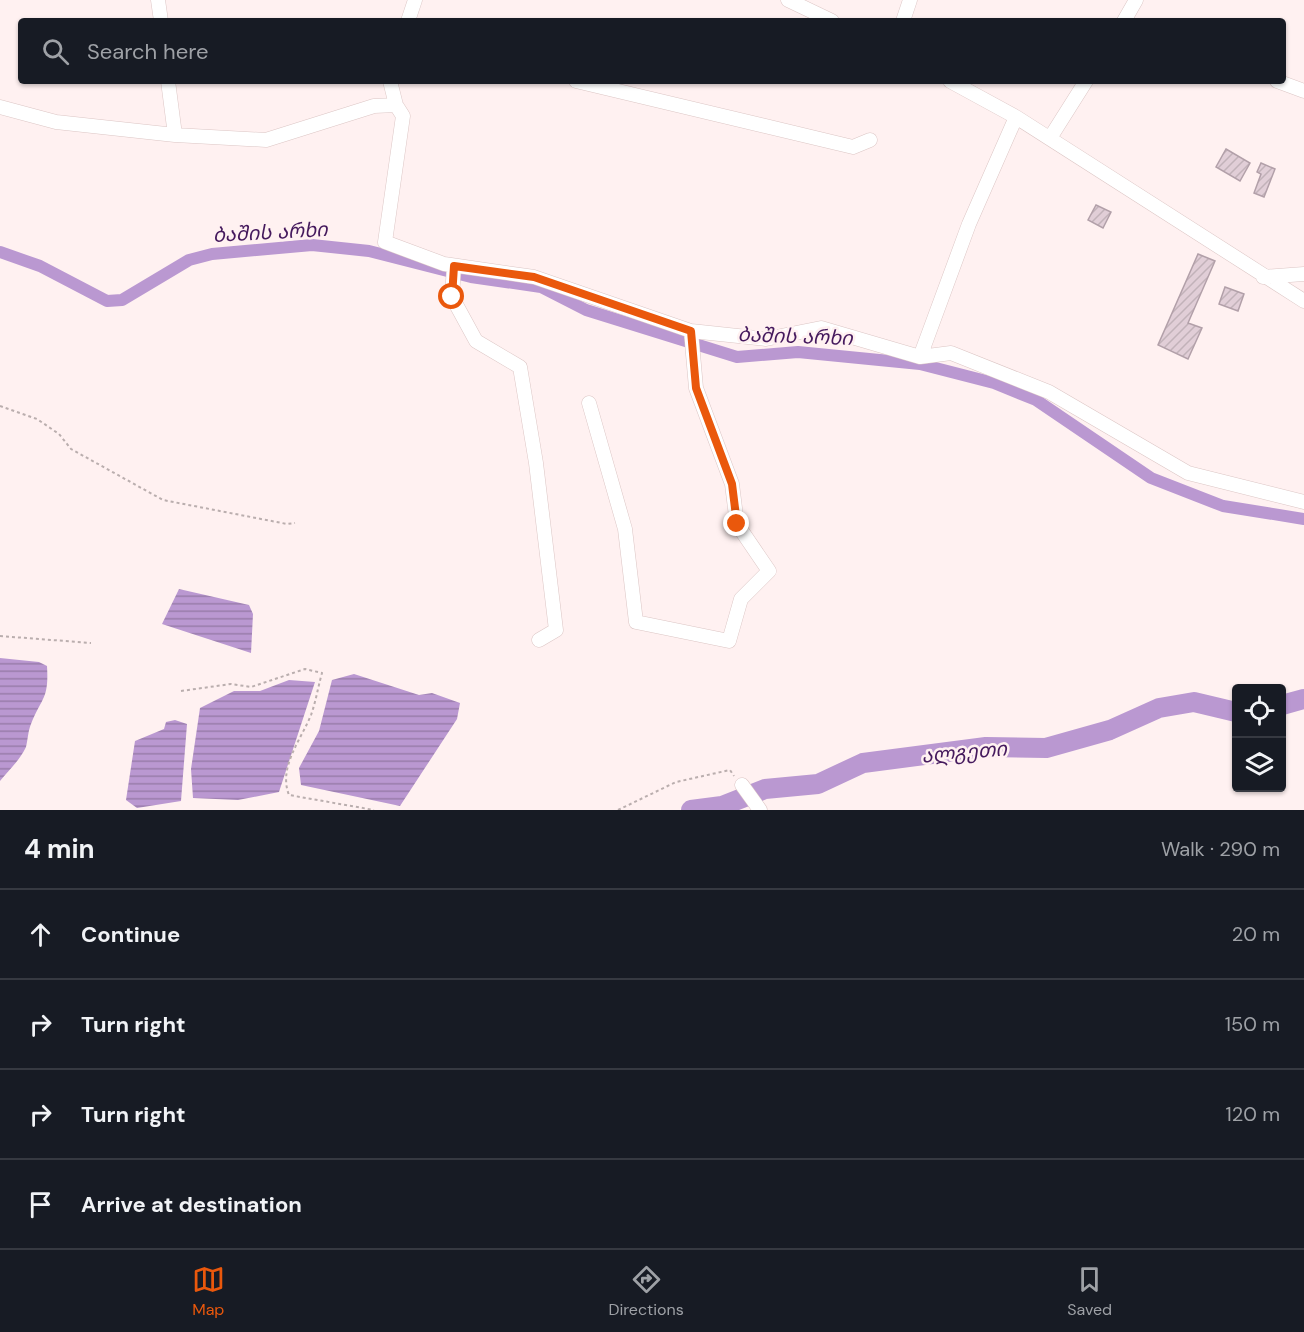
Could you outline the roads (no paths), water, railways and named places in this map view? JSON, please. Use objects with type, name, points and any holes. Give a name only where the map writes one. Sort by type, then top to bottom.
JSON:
[{"type":"street","points":[[158,0],[161,18]]},
{"type":"street","points":[[409,18],[415,0]]},
{"type":"street","points":[[788,0],[826,18]]},
{"type":"street","points":[[904,18],[910,0]]},
{"type":"street","points":[[1129,18],[1136,0]]},
{"type":"street","points":[[168,84],[175,135]]},
{"type":"street","points":[[391,84],[396,105],[403,116],[385,242],[454,266],[534,277],[691,331],[766,339],[821,328],[920,357],[951,353],[1049,392],[1188,472],[1304,502]]},
{"type":"street","points":[[589,84],[853,147],[870,140]]},
{"type":"street","points":[[956,84],[1050,138],[1304,302]]},
{"type":"street","points":[[1050,138],[1084,84]]},
{"type":"street","points":[[1285,84],[1304,91]]},
{"type":"street","points":[[0,107],[56,122],[175,135],[266,140],[374,106],[396,105]]},
{"type":"street","points":[[920,357],[969,224],[1016,117]]},
{"type":"street","points":[[454,266],[452,297],[476,340],[520,367],[536,463],[556,630],[539,640]]},
{"type":"street","points":[[1263,277],[1304,274]]},
{"type":"street","points":[[589,403],[626,529],[636,622],[729,641],[741,599],[769,571],[737,524],[732,484],[696,388],[691,331]]},
{"type":"street","points":[[742,784],[758,808]]},
{"type":"waterway","name":"ბაშის არხი","points":[[0,252],[40,266],[107,301],[122,300],[189,260],[212,254],[312,245],[369,251],[471,277],[541,287],[586,310],[737,357],[798,352],[920,364],[994,383],[1036,400],[1151,478],[1223,506],[1304,519]]},
{"type":"waterway","name":"ალგეთი","points":[[1286,704],[1304,699]]},
{"type":"waterway","name":"ალგეთი","points":[[691,810],[722,806],[765,789],[818,784],[863,763],[986,747],[1046,748],[1110,730],[1159,708],[1194,702],[1232,711]]}]
